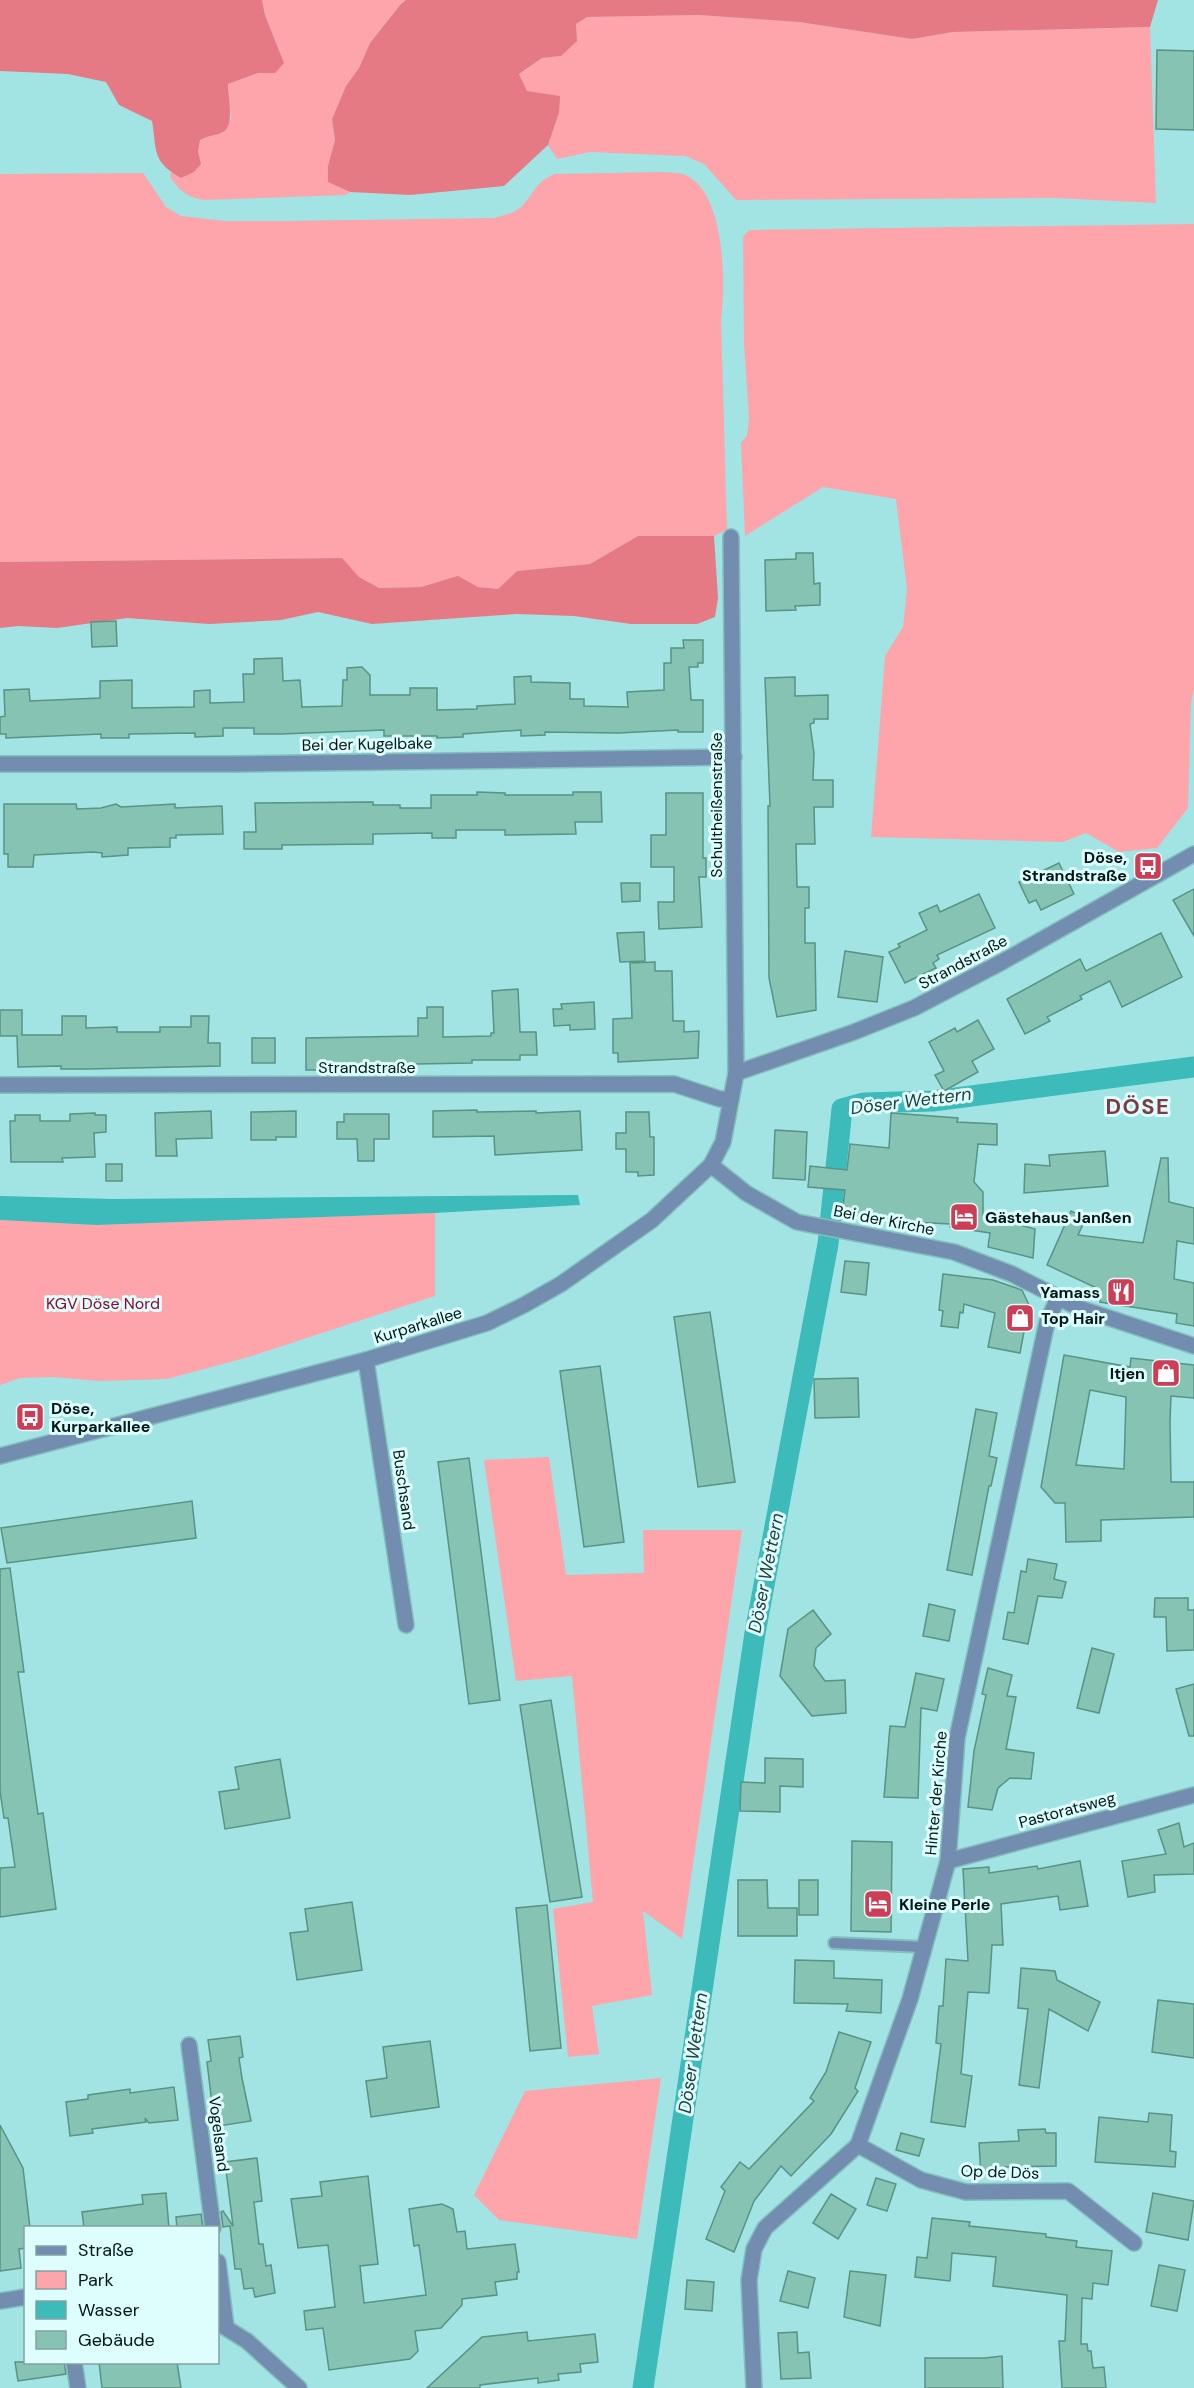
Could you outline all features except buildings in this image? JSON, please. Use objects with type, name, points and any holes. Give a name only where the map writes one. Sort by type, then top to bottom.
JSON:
[{"type":"street","name":"Schultheißenstraße","points":[[731,537],[736,1073]]},
{"type":"street","name":"Bei der Kugelbake","points":[[0,764],[224,764],[734,757]]},
{"type":"street","name":"Strandstraße","points":[[736,1073],[854,1032],[914,1008],[1002,963],[1194,854]]},
{"type":"street","name":"Kurparkallee","points":[[0,1456],[366,1360],[487,1323],[543,1294],[561,1284],[652,1220],[711,1165],[723,1142],[736,1073]]},
{"type":"street","name":"Strandstraße","points":[[0,1085],[674,1084],[720,1099],[731,1099]]},
{"type":"street","name":"Bei der Kirche","points":[[711,1165],[746,1193],[796,1222],[969,1257],[1012,1274],[1079,1308],[1194,1346]]},
{"type":"street","name":"Hinter der Kirche","points":[[754,2388],[749,2280],[754,2249],[765,2228],[858,2145],[910,1999],[948,1860],[957,1738],[1047,1322],[1058,1298]]},
{"type":"street","name":"Buschsand","points":[[366,1360],[406,1625]]},
{"type":"street","name":"Pastoratsweg","points":[[948,1860],[1194,1795]]},
{"type":"street","name":"Vogelsand","points":[[189,2045],[213,2226]]},
{"type":"street","name":"Op de Dös","points":[[858,2145],[921,2180],[966,2192],[1068,2191],[1134,2243]]},
{"type":"street","points":[[219,2278],[222,2325],[253,2346],[299,2388]]},
{"type":"street","points":[[0,2301],[24,2297]]},
{"type":"street","points":[[75,2364],[78,2388]]},
{"type":"lane","points":[[834,1943],[924,1947]]},
{"type":"green space","points":[[262,0],[406,0],[370,43],[359,68],[346,86],[332,119],[335,140],[328,166],[328,182],[350,192],[346,195],[204,200],[184,193],[170,177],[171,172],[181,178],[201,164],[198,151],[200,140],[210,134],[222,133],[231,119],[228,84],[258,73],[275,73],[280,52],[265,15]]},
{"type":"green space","points":[[699,15],[799,22],[912,39],[953,32],[1150,27],[1156,203],[1055,198],[736,200],[704,164],[685,156],[590,152],[557,159],[548,145],[559,113],[527,91],[519,74],[542,58],[561,56],[576,24],[587,17]]},
{"type":"green space","points":[[662,172],[683,174],[698,184],[708,199],[720,240],[723,284],[721,319],[727,530],[714,536],[638,536],[590,564],[517,571],[499,589],[478,587],[458,577],[421,587],[379,588],[359,577],[341,558],[0,562],[0,174],[143,173],[166,207],[181,216],[225,221],[284,221],[494,218],[517,210],[541,183],[555,174]]},
{"type":"green space","points":[[1194,224],[1194,689],[1191,702],[1188,808],[1157,848],[1119,852],[1086,833],[1063,842],[871,837],[885,656],[903,627],[907,589],[896,499],[823,487],[745,536],[741,443],[747,436],[749,418],[744,345],[743,237],[749,230]]},
{"type":"green space","name":"KGV Döse Nord","points":[[435,1213],[435,1296],[252,1356],[167,1379],[100,1381],[53,1377],[20,1378],[0,1385],[0,1220],[96,1225]]},
{"type":"green space","points":[[549,1457],[566,1575],[644,1573],[643,1530],[742,1530],[682,1939],[643,1911],[652,1995],[592,2006],[599,2054],[568,2057],[553,1909],[593,1902],[572,1676],[516,1681],[484,1460]]},
{"type":"green space","points":[[661,2078],[637,2239],[499,2220],[474,2195],[525,2091]]},
{"type":"shaded area","points":[[0,0],[262,0],[265,15],[284,63],[275,73],[258,73],[228,84],[230,117],[227,129],[200,140],[198,151],[201,164],[194,172],[181,178],[171,172],[160,160],[155,147],[152,121],[119,105],[106,82],[68,74],[0,71]]},
{"type":"shaded area","points":[[406,0],[1158,0],[1150,27],[953,32],[912,39],[799,22],[699,15],[587,17],[576,24],[577,41],[561,56],[542,58],[519,74],[527,91],[560,96],[559,113],[548,145],[504,186],[410,195],[350,192],[328,182],[328,166],[335,140],[332,119],[346,86],[359,68],[370,43]]},
{"type":"shaded area","points":[[638,536],[714,536],[718,598],[715,617],[697,624],[631,624],[574,616],[517,614],[372,624],[318,612],[281,620],[209,624],[127,618],[57,628],[18,626],[0,628],[0,562],[342,558],[359,577],[379,588],[421,587],[458,576],[478,587],[498,589],[517,571],[590,564]]},
{"type":"water","points":[[578,1195],[580,1205],[435,1213],[96,1225],[0,1220],[0,1196],[113,1199]]},
{"type":"waterway","name":"Döser Wettern","points":[[643,2388],[755,1633],[828,1244],[842,1109],[864,1103],[933,1101],[1194,1067]]},
{"type":"place","name":"Döse, Strandstraße","points":[[1148,866]]},
{"type":"place","name":"Gästehaus Janßen","points":[[964,1217]]},
{"type":"place","name":"Yamass","points":[[1121,1292]]},
{"type":"place","name":"Top Hair","points":[[1020,1318]]},
{"type":"place","name":"Itjen","points":[[1166,1373]]},
{"type":"place","name":"Döse, Kurparkallee","points":[[30,1417]]},
{"type":"place","name":"Kleine Perle","points":[[878,1904]]},
{"type":"district","name":"DÖSE","points":[[1138,1106]]}]
